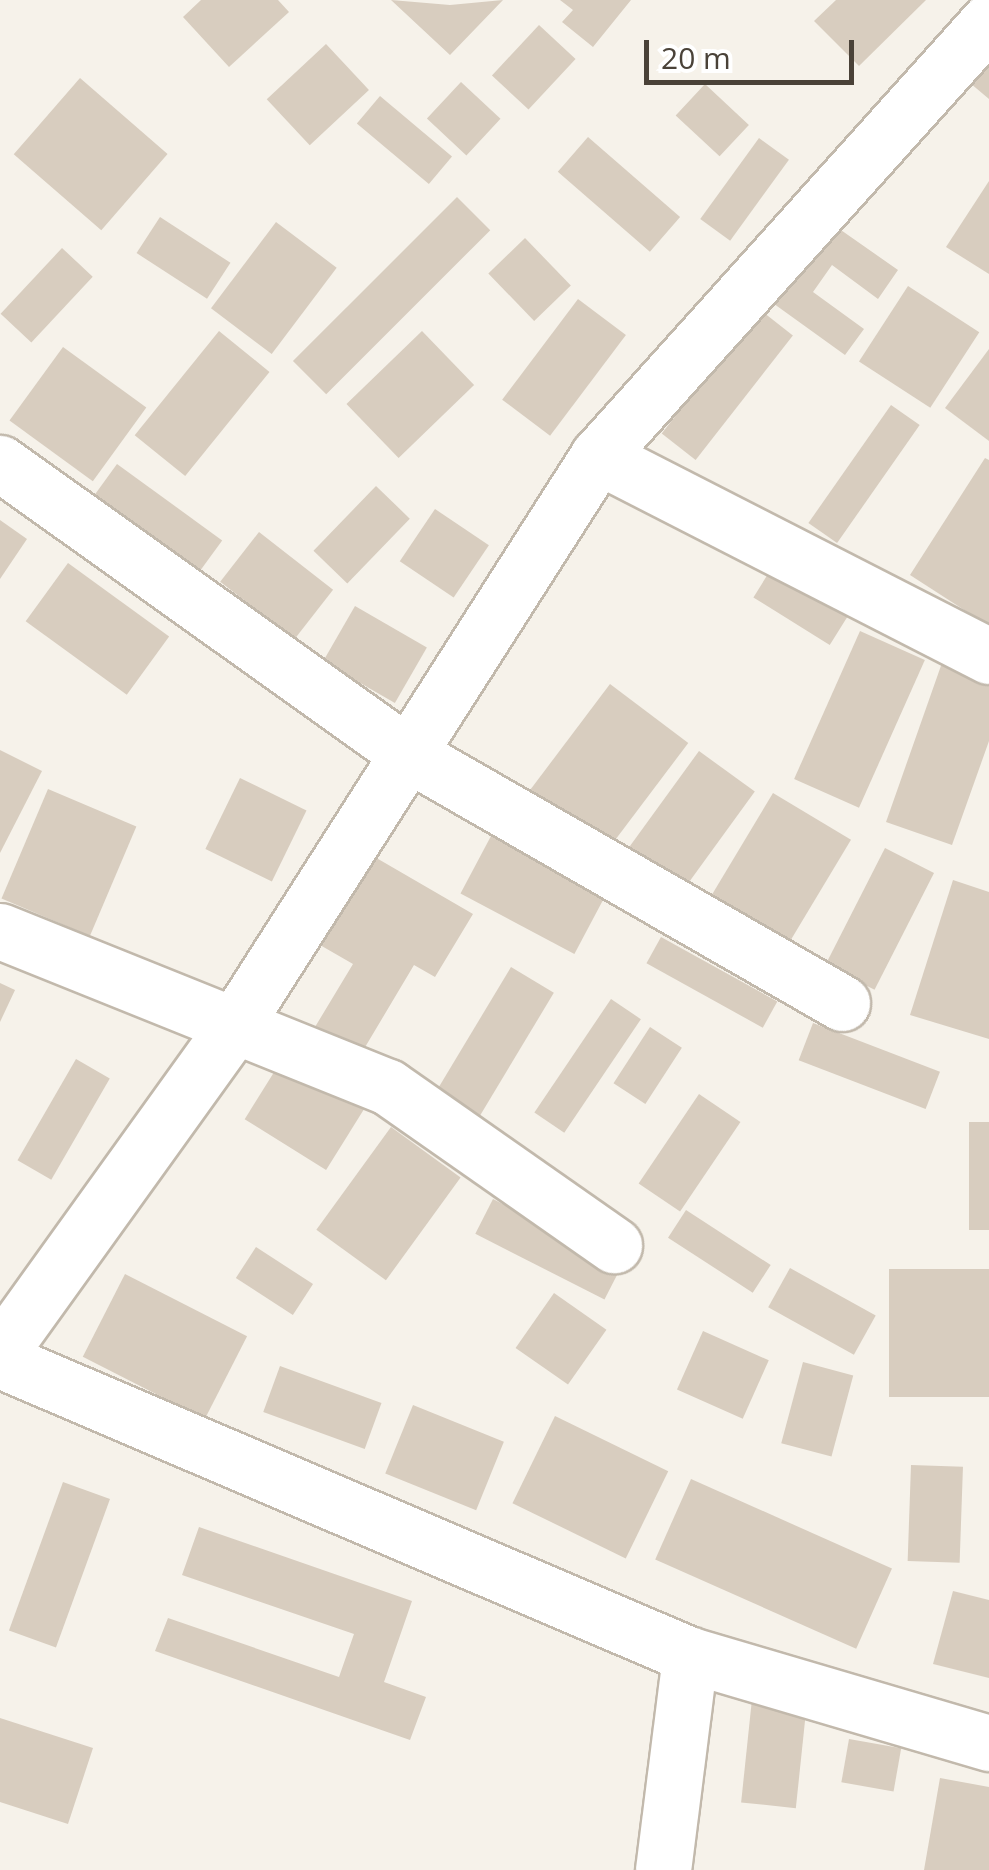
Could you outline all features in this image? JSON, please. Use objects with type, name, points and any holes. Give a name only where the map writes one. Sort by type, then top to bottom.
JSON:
[{"type":"street","points":[[0,1352],[234,1026],[405,752],[598,456],[989,21]]},
{"type":"street","points":[[598,456],[989,656]]},
{"type":"street","points":[[0,463],[405,752],[842,1003]]},
{"type":"street","points":[[0,931],[234,1026],[295,1042],[388,1087],[614,1245]]},
{"type":"street","points":[[0,1360],[690,1655],[989,1743]]},
{"type":"street","points":[[663,1870],[690,1655]]},
{"type":"building","points":[[201,0],[278,0],[289,12],[229,67],[183,17]]},
{"type":"building","points":[[391,0],[450,5],[503,0],[450,55]]},
{"type":"building","points":[[560,0],[631,0],[593,47],[562,22],[573,10]]},
{"type":"building","points":[[836,0],[926,0],[859,66],[814,21]]},
{"type":"building","points":[[539,25],[576,59],[529,110],[492,75]]},
{"type":"building","points":[[326,44],[369,90],[310,145],[267,99]]},
{"type":"building","points":[[989,60],[989,99],[970,83]]},
{"type":"building","points":[[80,78],[168,154],[101,230],[14,154]]},
{"type":"building","points":[[461,82],[500,119],[466,155],[427,119]]},
{"type":"building","points":[[705,84],[749,125],[720,156],[676,115]]},
{"type":"building","points":[[380,96],[452,156],[429,184],[357,124]]},
{"type":"building","points":[[588,137],[680,217],[650,252],[558,172]]},
{"type":"building","points":[[759,138],[789,160],[730,241],[700,219]]},
{"type":"building","points":[[989,181],[989,274],[946,247]]},
{"type":"building","points":[[457,197],[490,230],[326,394],[293,361]]},
{"type":"building","points":[[160,217],[230,263],[207,299],[137,253]]},
{"type":"building","points":[[828,221],[898,270],[878,299],[832,265],[813,292],[864,329],[845,355],[770,301]]},
{"type":"building","points":[[276,222],[337,268],[272,354],[211,308]]},
{"type":"building","points":[[525,238],[571,285],[534,321],[488,273]]},
{"type":"building","points":[[62,248],[93,277],[31,342],[1,314]]},
{"type":"building","points":[[908,286],[979,332],[930,408],[859,361]]},
{"type":"building","points":[[578,299],[626,335],[550,436],[502,400]]},
{"type":"building","points":[[759,309],[793,335],[696,460],[662,434]]},
{"type":"building","points":[[219,331],[270,372],[185,476],[135,435]]},
{"type":"building","points":[[422,331],[474,385],[399,458],[346,404]]},
{"type":"building","points":[[63,347],[146,408],[93,481],[10,421]]},
{"type":"building","points":[[989,349],[989,441],[945,408]]},
{"type":"building","points":[[891,405],[920,425],[837,543],[808,523]]},
{"type":"building","points":[[985,458],[989,460],[989,626],[910,575]]},
{"type":"building","points":[[117,464],[222,540],[196,577],[91,500]]},
{"type":"building","points":[[376,486],[410,519],[347,583],[313,551]]},
{"type":"building","points":[[435,509],[489,545],[454,598],[400,561]]},
{"type":"building","points":[[0,520],[27,539],[0,579]]},
{"type":"building","points":[[259,532],[333,590],[294,640],[220,582]]},
{"type":"building","points":[[68,563],[169,636],[127,695],[26,621]]},
{"type":"building","points":[[773,566],[849,614],[830,645],[753,597]]},
{"type":"building","points":[[355,606],[427,648],[395,703],[323,661]]},
{"type":"building","points":[[860,631],[925,660],[859,808],[794,779]]},
{"type":"building","points":[[943,660],[989,677],[989,741],[952,845],[886,822]]},
{"type":"building","points":[[610,684],[688,743],[601,859],[523,800]]},
{"type":"building","points":[[0,750],[42,771],[0,853]]},
{"type":"building","points":[[699,751],[755,792],[675,901],[620,860]]},
{"type":"building","points":[[240,778],[307,810],[272,881],[205,849]]},
{"type":"building","points":[[48,789],[136,827],[90,936],[2,899]]},
{"type":"building","points":[[773,793],[851,840],[781,956],[703,909]]},
{"type":"building","points":[[491,836],[605,897],[574,954],[460,893]]},
{"type":"building","points":[[885,848],[934,873],[875,990],[826,965]]},
{"type":"building","points":[[373,856],[473,914],[435,977],[414,965],[361,1054],[315,1027],[353,964],[320,945]]},
{"type":"building","points":[[953,880],[989,892],[989,1039],[910,1015]]},
{"type":"building","points":[[661,937],[777,1001],[763,1028],[646,963]]},
{"type":"building","points":[[511,967],[554,993],[479,1117],[436,1091]]},
{"type":"building","points":[[0,983],[15,990],[0,1022]]},
{"type":"building","points":[[611,999],[641,1019],[564,1133],[534,1113]]},
{"type":"building","points":[[813,1023],[940,1072],[926,1109],[799,1060]]},
{"type":"building","points":[[650,1027],[682,1048],[645,1104],[614,1083]]},
{"type":"building","points":[[286,1053],[367,1104],[326,1170],[245,1119]]},
{"type":"building","points":[[76,1059],[110,1078],[51,1180],[18,1160]]},
{"type":"building","points":[[699,1094],[740,1122],[680,1211],[639,1184]]},
{"type":"building","points":[[969,1122],[989,1122],[989,1230],[969,1230]]},
{"type":"building","points":[[391,1127],[461,1178],[386,1280],[316,1230]]},
{"type":"building","points":[[493,1199],[622,1265],[604,1300],[475,1234]]},
{"type":"building","points":[[686,1210],[771,1265],[753,1293],[668,1238]]},
{"type":"building","points":[[256,1247],[313,1284],[293,1315],[236,1278]]},
{"type":"building","points":[[790,1268],[876,1316],[854,1355],[768,1307]]},
{"type":"building","points":[[889,1269],[989,1269],[989,1397],[889,1397]]},
{"type":"building","points":[[125,1274],[247,1336],[205,1419],[83,1357]]},
{"type":"building","points":[[554,1293],[606,1330],[568,1385],[516,1348]]},
{"type":"building","points":[[703,1331],[769,1360],[743,1419],[677,1389]]},
{"type":"building","points":[[803,1362],[853,1375],[831,1457],[781,1443]]},
{"type":"building","points":[[280,1366],[381,1403],[365,1449],[263,1412]]},
{"type":"building","points":[[413,1405],[504,1442],[476,1510],[385,1474]]},
{"type":"building","points":[[555,1416],[668,1471],[626,1558],[512,1503]]},
{"type":"building","points":[[911,1465],[963,1467],[960,1563],[908,1561]]},
{"type":"building","points":[[691,1479],[892,1568],[856,1649],[655,1559]]},
{"type":"building","points":[[63,1482],[110,1499],[56,1648],[9,1630]]},
{"type":"building","points":[[199,1527],[412,1601],[384,1682],[426,1697],[410,1740],[155,1651],[168,1618],[339,1677],[354,1634],[182,1575]]},
{"type":"building","points":[[953,1591],[989,1600],[989,1678],[933,1664]]},
{"type":"building","points":[[752,1699],[807,1705],[796,1808],[741,1802]]},
{"type":"building","points":[[0,1718],[93,1748],[68,1824],[0,1802]]},
{"type":"building","points":[[849,1739],[901,1748],[894,1792],[841,1782]]},
{"type":"building","points":[[940,1778],[989,1787],[989,1870],[924,1870]]}]
